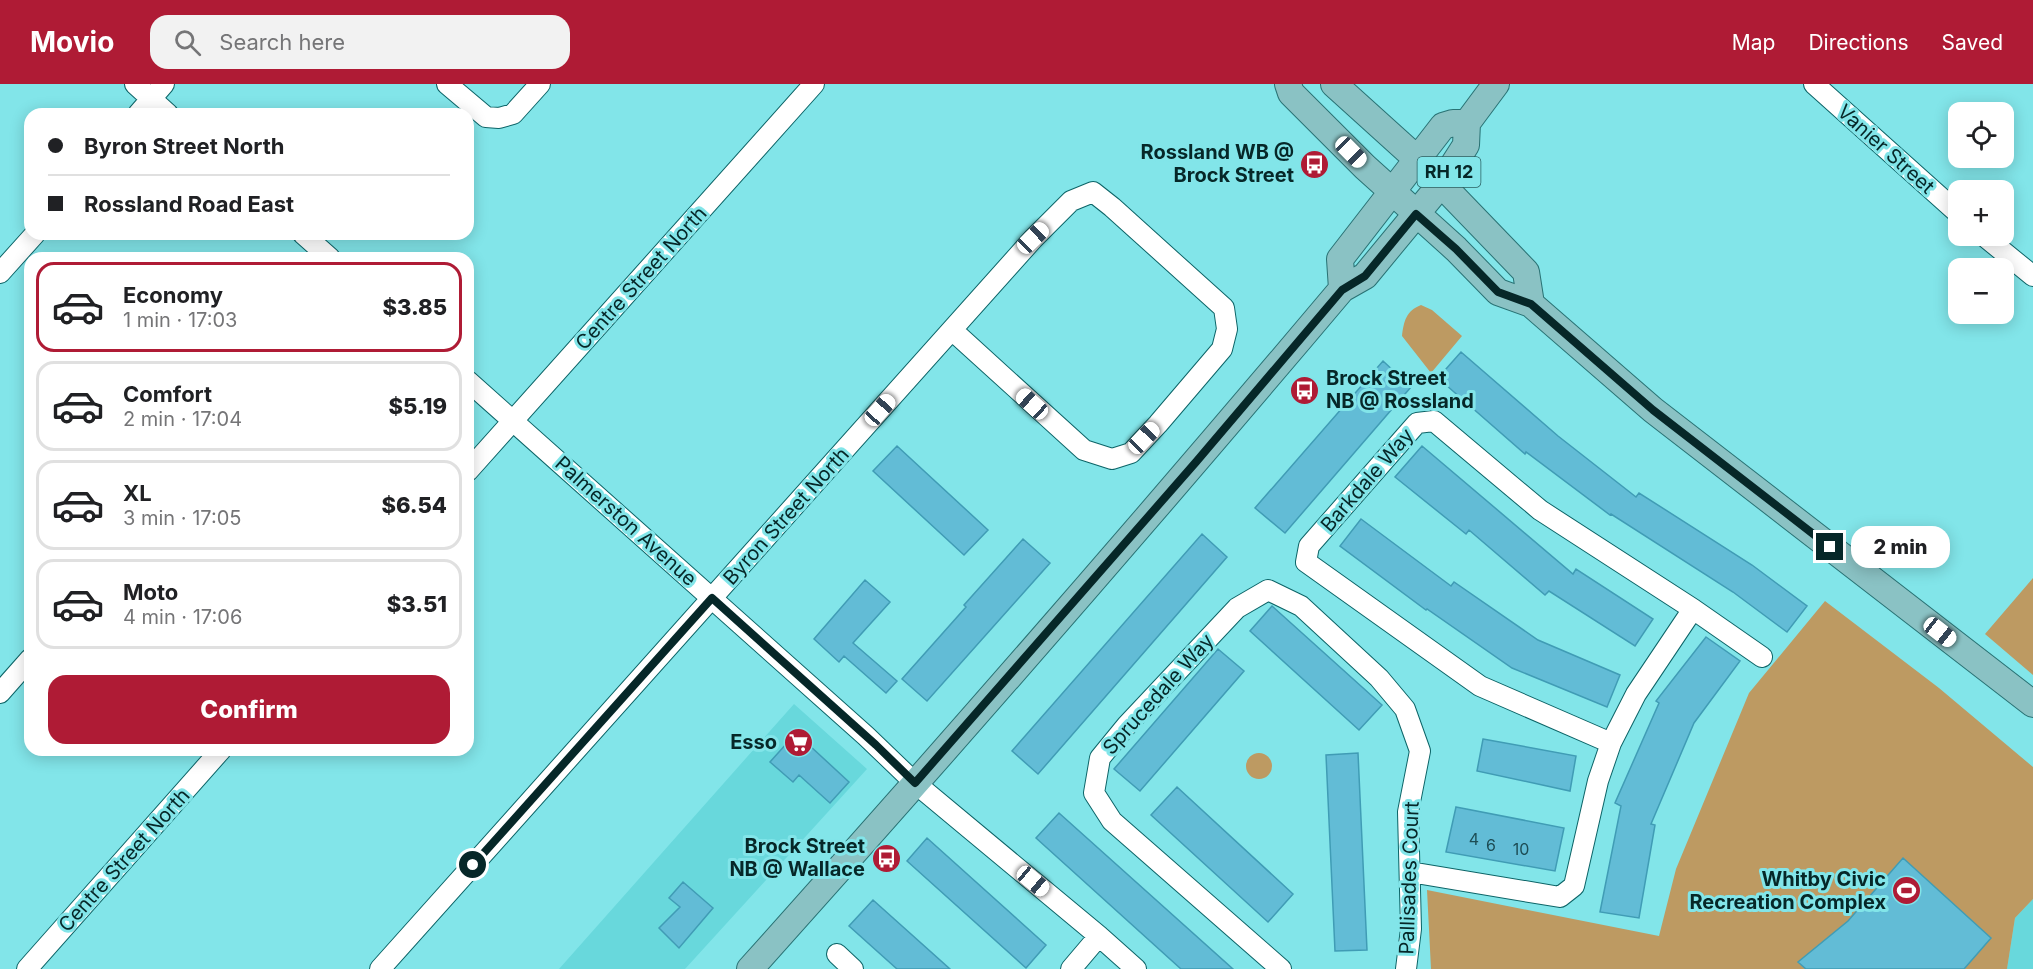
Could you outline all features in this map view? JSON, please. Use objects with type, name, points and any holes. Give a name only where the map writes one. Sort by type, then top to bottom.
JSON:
[{"type":"main road","points":[[1288,84],[1291,93],[1391,191],[1456,249],[1498,292],[1531,304],[1653,410],[2033,704]]},
{"type":"main road","points":[[1334,84],[1418,160],[1526,272],[1531,304]]},
{"type":"main road","name":"RH 12","points":[[1416,214],[1441,184],[1466,145],[1467,123],[1496,84]]},
{"type":"main road","name":"RH 12","points":[[1391,191],[1443,126],[1467,123]]},
{"type":"main road","points":[[1342,290],[1340,260],[1391,191]]},
{"type":"main road","points":[[750,969],[1196,462],[1342,290],[1365,276],[1416,214]]},
{"type":"street","points":[[135,84],[157,91],[165,108]]},
{"type":"street","points":[[447,84],[486,117],[499,118],[513,114],[540,84]]},
{"type":"street","name":"Centre Street North","points":[[474,464],[814,84]]},
{"type":"street","name":"Vanier Street","points":[[1814,84],[1948,204]]},
{"type":"street","points":[[143,108],[157,91]]},
{"type":"street","name":"Byron Street North","points":[[380,969],[1033,238],[1071,201],[1093,192],[1224,308],[1227,329],[1222,349],[1158,424],[1131,453],[1112,459],[1084,450],[952,330]]},
{"type":"street","points":[[310,240],[323,252]]},
{"type":"street","points":[[1996,246],[2033,276]]},
{"type":"street","points":[[0,273],[24,258]]},
{"type":"street","name":"Palmerston Avenue","points":[[474,386],[873,742],[915,783],[1136,969]]},
{"type":"street","name":"Barkdale Way","points":[[1611,743],[1480,686],[1306,562],[1309,546],[1417,423],[1434,421],[1540,510],[1693,609],[1762,657]]},
{"type":"street","name":"Sprucedale Way","points":[[1281,969],[1112,821],[1094,793],[1100,758],[1127,725],[1238,608],[1268,590],[1301,606],[1379,678],[1405,709],[1420,751]]},
{"type":"street","points":[[1410,872],[1560,897],[1574,886],[1598,781],[1611,743],[1636,694],[1693,609]]},
{"type":"street","points":[[0,693],[24,666]]},
{"type":"street","name":"Pallisades Court","points":[[1406,969],[1411,929],[1408,812],[1420,751]]},
{"type":"street","name":"Centre Street North","points":[[27,969],[216,756]]},
{"type":"street","points":[[1071,969],[1099,936]]},
{"type":"street","points":[[837,954],[853,969]]},
{"type":"shaded area","points":[[1421,305],[1432,310],[1462,336],[1431,373],[1402,336],[1407,317],[1412,310]]},
{"type":"shaded area","points":[[2033,578],[2033,675],[1985,634]]},
{"type":"shaded area","points":[[1825,601],[1939,688],[2033,767],[2033,899],[2015,918],[2007,969],[1431,969],[1427,890],[1659,936],[1676,869],[1749,693]]},
{"type":"shaded area","points":[[794,704],[867,769],[685,969],[559,969]]},
{"type":"shaded area","points":[[1259,753],[1268,757],[1272,766],[1268,775],[1259,779],[1250,775],[1246,766],[1250,757]]},
{"type":"shaded area","points":[[2033,899],[2033,969],[2007,969],[2015,918]]},
{"type":"building","points":[[1461,352],[1558,436],[1636,497],[1639,493],[1752,565],[1807,606],[1787,632],[1733,592],[1610,515],[1526,452],[1525,454],[1438,378]]},
{"type":"building","points":[[1383,361],[1411,387],[1285,533],[1255,508]]},
{"type":"building","points":[[897,446],[988,530],[964,555],[873,471]]},
{"type":"building","points":[[1422,446],[1573,574],[1576,569],[1653,619],[1635,646],[1549,591],[1545,595],[1469,530],[1466,534],[1395,477]]},
{"type":"building","points":[[1361,519],[1451,586],[1454,582],[1538,640],[1620,675],[1607,707],[1512,668],[1426,610],[1340,546]]},
{"type":"building","points":[[1202,534],[1227,557],[1038,774],[1012,751]]},
{"type":"building","points":[[1023,539],[1050,563],[927,701],[902,679]]},
{"type":"building","points":[[865,580],[890,602],[853,643],[897,681],[886,693],[844,656],[839,662],[814,639]]},
{"type":"building","points":[[1272,606],[1382,705],[1359,730],[1250,631]]},
{"type":"building","points":[[1706,637],[1740,661],[1694,723],[1651,824],[1655,825],[1639,918],[1600,912],[1621,806],[1615,803],[1659,703],[1656,701]]},
{"type":"building","points":[[1218,649],[1244,671],[1140,791],[1114,769]]},
{"type":"building","points":[[796,733],[849,782],[830,803],[799,775],[793,782],[770,762]]},
{"type":"building","points":[[1483,739],[1576,756],[1570,791],[1477,771]]},
{"type":"building","points":[[1358,753],[1367,950],[1335,951],[1326,755]]},
{"type":"building","points":[[1177,787],[1293,894],[1268,922],[1151,815]]},
{"type":"building","points":[[1456,807],[1564,828],[1555,871],[1446,852]]},
{"type":"building","points":[[1059,813],[1233,969],[1181,969],[1036,838]]},
{"type":"building","points":[[927,838],[1046,945],[1026,968],[907,861]]},
{"type":"building","name":"Whitby Civic Recreation Complex","points":[[1903,858],[1991,938],[1964,969],[1806,969],[1798,962],[1848,921]]},
{"type":"building","points":[[683,882],[713,908],[679,948],[659,928],[680,907],[669,898]]},
{"type":"building","points":[[873,900],[950,969],[897,969],[849,926]]},
{"type":"place","name":"Rossland WB @ Brock Street","points":[[1315,164]]},
{"type":"place","name":"Brock Street NB @ Rossland","points":[[1305,390]]},
{"type":"place","name":"Esso","points":[[798,742]]},
{"type":"place","name":"Brock Street NB @ Wallace","points":[[886,858]]},
{"type":"place","name":"Whitby Civic Recreation Complex","points":[[1907,890]]},
{"type":"route","points":[[473,865],[712,598],[876,745],[915,783],[1196,462],[1342,290],[1365,276],[1416,214],[1456,249],[1498,292],[1531,304],[1653,410],[1830,547]]}]
